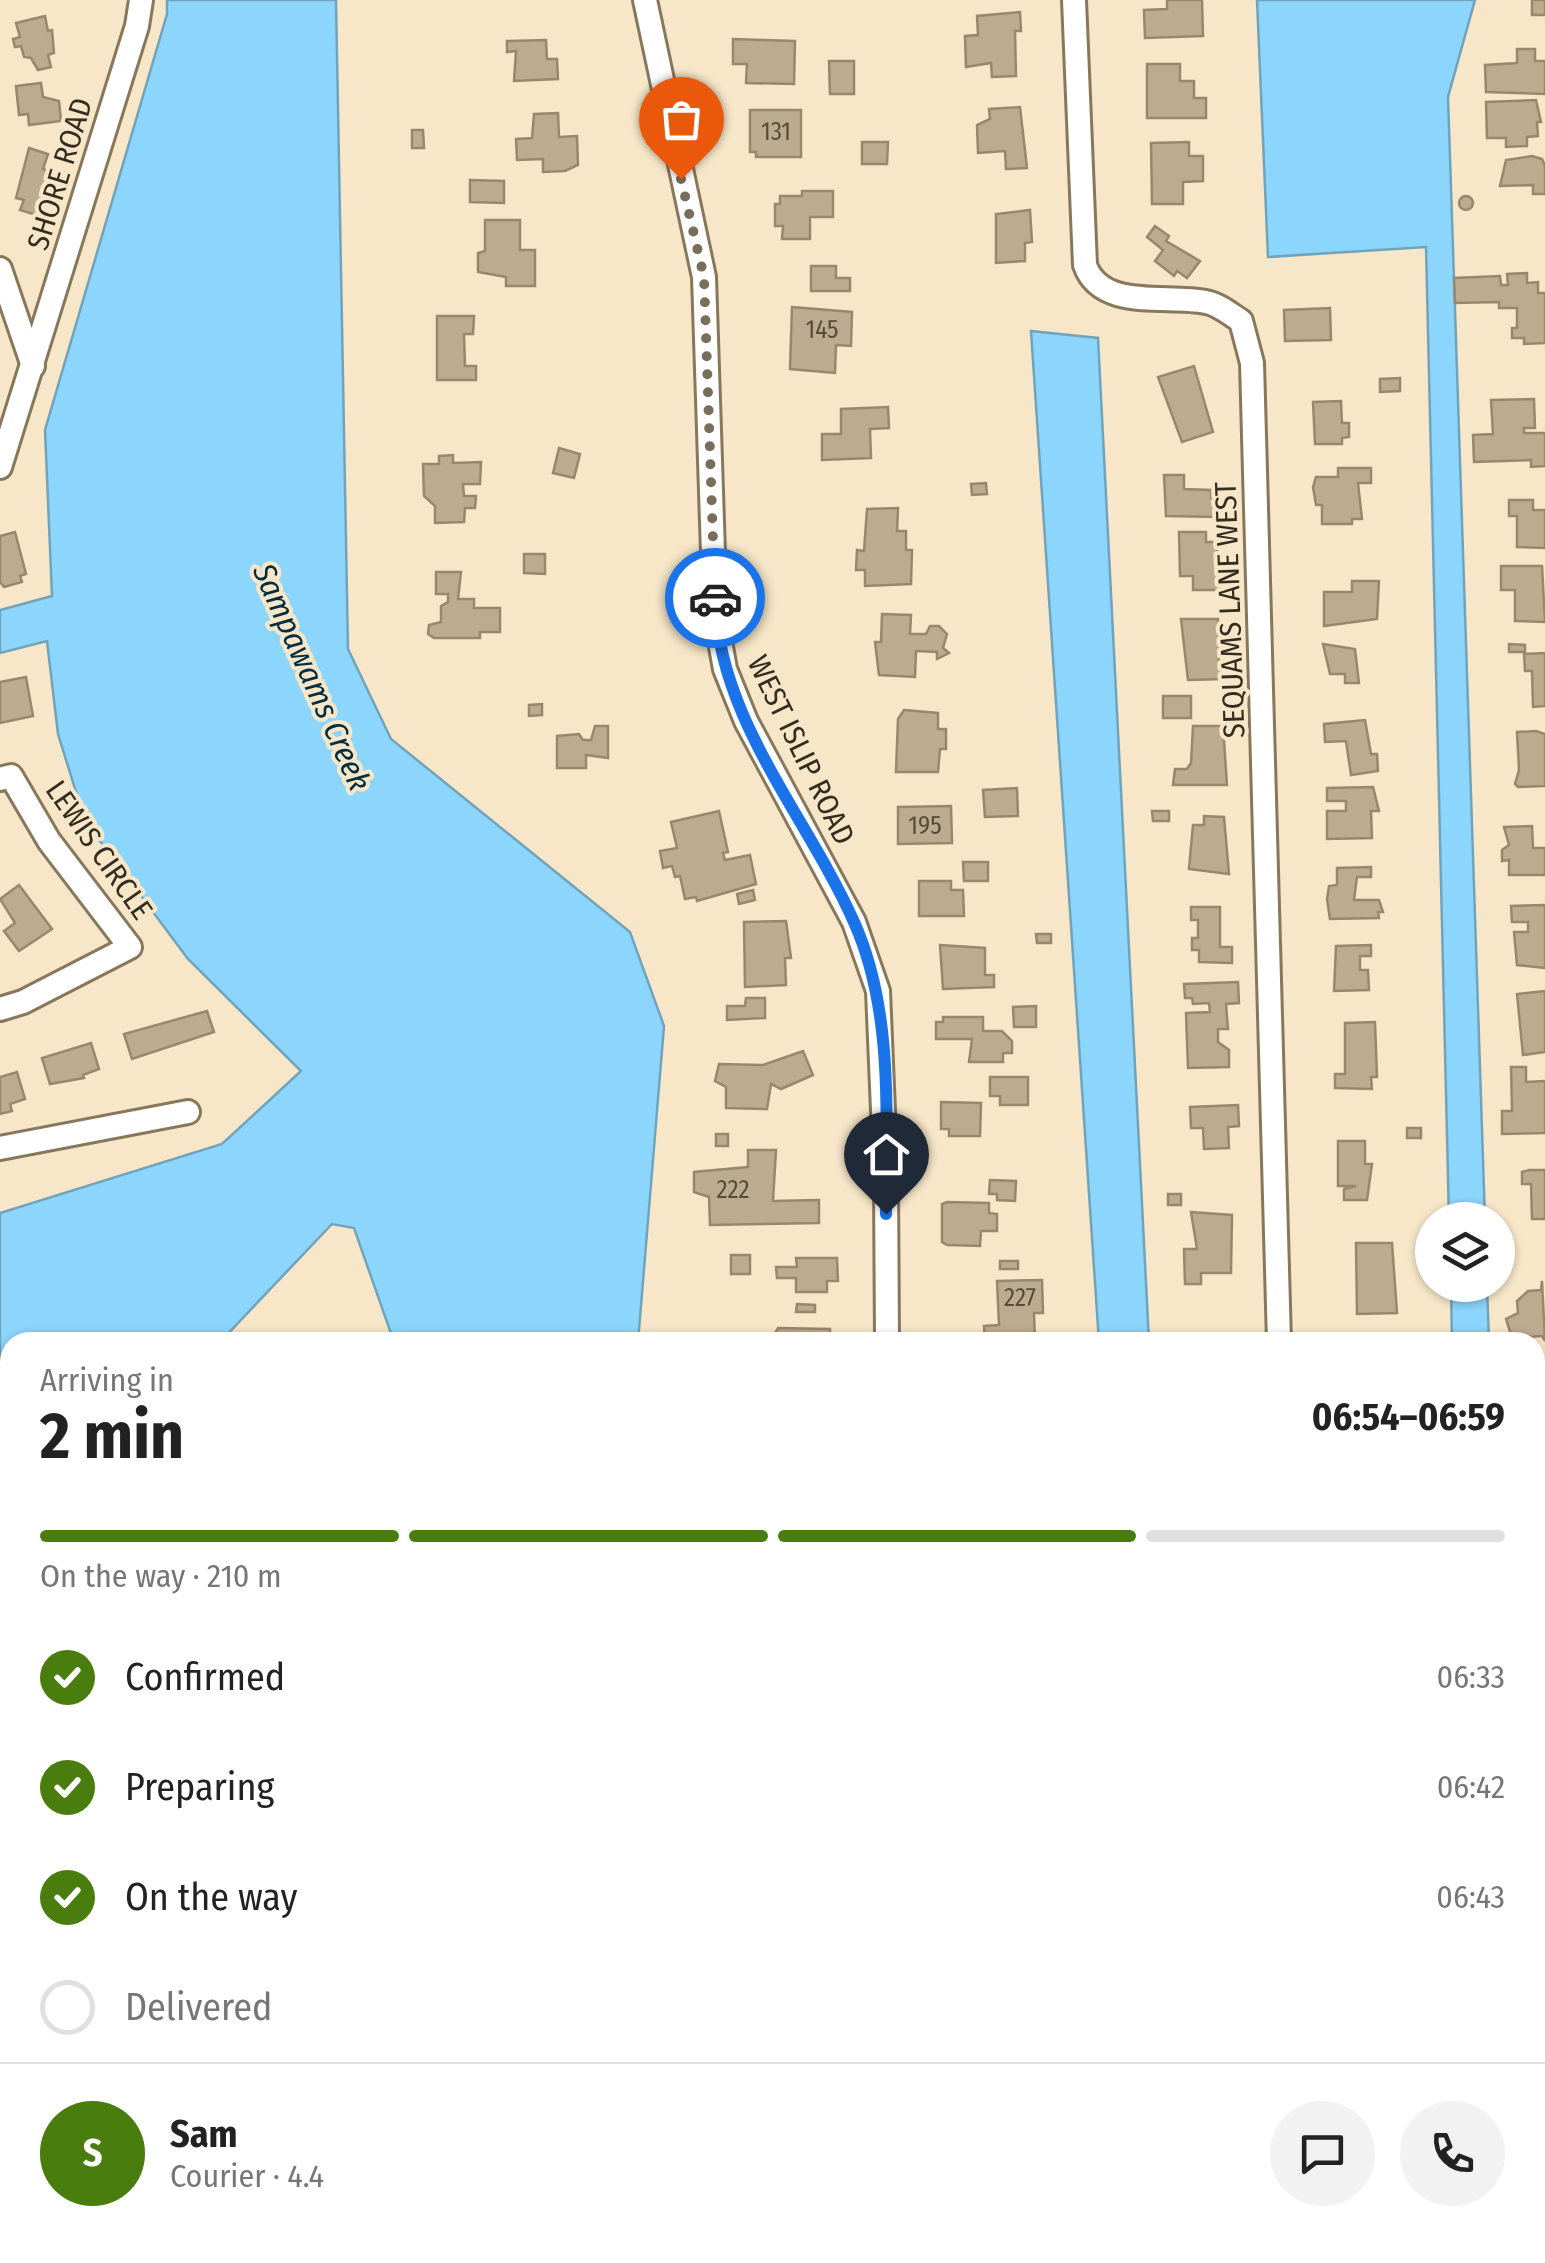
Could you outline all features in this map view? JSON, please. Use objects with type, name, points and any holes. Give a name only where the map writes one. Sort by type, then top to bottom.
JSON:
[{"type":"street","name":"SHORE ROAD","points":[[0,467],[141,0]]},
{"type":"street","name":"WEST ISLIP ROAD","points":[[644,0],[704,277],[715,614],[725,669],[746,721],[854,922],[878,991],[886,1182],[886,1332]]},
{"type":"street","name":"SEQUAMS LANE WEST","points":[[1074,0],[1084,266],[1090,281],[1109,294],[1211,302],[1241,321],[1252,362],[1279,1332]]},
{"type":"street","points":[[0,268],[33,366]]},
{"type":"street","name":"LEWIS CIRCLE","points":[[0,779],[12,776],[50,841],[130,947],[41,994],[0,1010]]},
{"type":"street","points":[[0,1148],[188,1112]]},
{"type":"water","name":"Sampawams Creek","points":[[167,0],[336,0],[348,649],[391,739],[630,932],[664,1026],[639,1332],[390,1332],[354,1228],[332,1224],[229,1332],[0,1332],[0,1213],[222,1144],[301,1071],[188,959],[85,821],[58,734],[47,641],[0,653],[0,610],[52,596],[45,430],[167,14]]},
{"type":"water","points":[[1257,0],[1475,0],[1448,97],[1484,1202],[1449,1202],[1426,247],[1268,257]]},
{"type":"water","points":[[1031,331],[1098,338],[1148,1332],[1098,1332]]},
{"type":"water","points":[[1451,1302],[1488,1302],[1489,1332],[1452,1332]]},
{"type":"building","points":[[1167,0],[1202,0],[1203,36],[1145,38],[1144,10],[1167,9]]},
{"type":"building","points":[[1532,0],[1545,0],[1545,15],[1532,15]]},
{"type":"building","points":[[1020,12],[1021,31],[1015,31],[1016,76],[992,77],[991,63],[966,67],[965,36],[978,35],[977,16]]},
{"type":"building","points":[[45,16],[48,31],[52,30],[54,53],[48,55],[51,67],[38,70],[31,58],[24,57],[21,46],[15,47],[13,39],[20,37],[16,23]]},
{"type":"building","points":[[733,39],[795,41],[794,84],[746,83],[747,64],[733,64]]},
{"type":"building","points":[[546,40],[547,59],[557,59],[558,79],[514,81],[516,51],[507,52],[507,41]]},
{"type":"building","points":[[1517,49],[1535,49],[1535,61],[1545,61],[1545,94],[1486,92],[1485,65],[1517,63]]},
{"type":"building","points":[[829,61],[854,61],[854,94],[830,94]]},
{"type":"building","points":[[1147,64],[1180,64],[1180,81],[1194,81],[1194,98],[1206,98],[1206,118],[1147,118]]},
{"type":"building","points":[[41,83],[43,97],[59,101],[61,121],[29,125],[28,114],[19,115],[16,86]]},
{"type":"building","points":[[1536,100],[1541,122],[1537,122],[1538,136],[1527,137],[1527,146],[1506,147],[1506,138],[1487,138],[1486,102]]},
{"type":"building","points":[[1020,107],[1027,168],[1006,169],[1005,151],[978,153],[977,125],[990,119],[989,109]]},
{"type":"building","points":[[750,110],[801,110],[801,157],[756,157],[756,152],[750,152]]},
{"type":"building","points":[[558,113],[559,137],[577,136],[578,165],[565,171],[543,172],[543,159],[517,160],[516,139],[532,138],[534,114]]},
{"type":"building","points":[[412,130],[423,130],[424,148],[412,148]]},
{"type":"building","points":[[862,142],[888,142],[887,164],[862,164]]},
{"type":"building","points":[[1189,142],[1189,156],[1203,156],[1203,181],[1183,182],[1183,204],[1152,204],[1151,143]]},
{"type":"building","points":[[29,148],[48,154],[43,169],[50,172],[36,215],[20,210],[24,200],[16,198]]},
{"type":"building","points":[[1532,156],[1542,159],[1545,166],[1545,194],[1533,194],[1533,185],[1500,186],[1506,160]]},
{"type":"building","points":[[470,180],[504,181],[504,203],[470,202]]},
{"type":"building","points":[[802,191],[833,191],[833,217],[810,217],[810,239],[782,239],[783,226],[775,226],[775,204],[780,204],[780,196],[802,196]]},
{"type":"building","points":[[1466,196],[1473,203],[1466,210],[1459,203]]},
{"type":"building","points":[[1030,210],[1032,242],[1025,243],[1025,261],[996,263],[996,214]]},
{"type":"building","points":[[485,220],[520,220],[520,250],[535,250],[535,286],[506,286],[506,277],[478,272],[478,253],[485,251]]},
{"type":"building","points":[[1155,226],[1169,236],[1166,241],[1200,261],[1187,278],[1177,271],[1174,276],[1155,261],[1163,250],[1147,237]]},
{"type":"building","points":[[811,266],[836,266],[836,278],[850,278],[850,291],[811,291]]},
{"type":"building","points":[[1527,273],[1527,283],[1538,282],[1538,293],[1545,293],[1545,343],[1524,344],[1524,338],[1512,338],[1512,328],[1517,328],[1517,308],[1499,308],[1499,302],[1455,303],[1454,278],[1500,276],[1501,285],[1508,285],[1507,274]]},
{"type":"building","points":[[792,307],[852,312],[851,346],[836,345],[835,373],[790,369]]},
{"type":"building","points":[[1330,308],[1331,340],[1285,341],[1284,310]]},
{"type":"building","points":[[437,316],[474,316],[473,334],[464,334],[465,366],[476,366],[476,380],[437,380]]},
{"type":"building","points":[[1194,366],[1213,432],[1182,442],[1158,377]]},
{"type":"building","points":[[1400,378],[1400,391],[1380,392],[1380,379]]},
{"type":"building","points":[[1534,399],[1535,428],[1524,428],[1524,433],[1545,433],[1545,466],[1531,467],[1531,460],[1474,462],[1473,435],[1493,434],[1491,400]]},
{"type":"building","points":[[1341,401],[1342,423],[1349,423],[1349,437],[1342,438],[1342,444],[1315,444],[1313,402]]},
{"type":"building","points":[[888,407],[889,428],[870,429],[871,458],[822,460],[822,434],[841,434],[841,409]]},
{"type":"building","points":[[559,448],[580,454],[574,478],[553,473]]},
{"type":"building","points":[[453,455],[453,463],[481,462],[480,484],[463,484],[464,496],[476,496],[475,508],[465,508],[464,522],[435,523],[435,506],[424,496],[423,464],[439,464],[439,456]]},
{"type":"building","points":[[1338,468],[1371,468],[1371,483],[1358,483],[1362,519],[1352,519],[1352,524],[1322,524],[1322,505],[1316,505],[1313,487],[1316,477],[1338,477]]},
{"type":"building","points":[[1164,475],[1184,475],[1184,489],[1211,490],[1211,498],[1217,499],[1217,517],[1166,516]]},
{"type":"building","points":[[986,483],[987,494],[972,495],[971,484]]},
{"type":"building","points":[[1509,500],[1533,500],[1533,510],[1545,510],[1545,548],[1517,547],[1517,516],[1509,516]]},
{"type":"building","points":[[898,508],[897,531],[906,531],[906,550],[912,550],[911,584],[865,586],[865,570],[856,570],[857,550],[864,551],[867,509]]},
{"type":"building","points":[[15,532],[26,574],[20,576],[22,582],[4,587],[0,582],[0,536]]},
{"type":"building","points":[[1179,532],[1206,532],[1206,542],[1216,542],[1221,590],[1193,590],[1193,576],[1180,576]]},
{"type":"building","points":[[524,554],[545,554],[545,574],[524,573]]},
{"type":"building","points":[[1501,566],[1542,566],[1545,622],[1515,621],[1515,590],[1501,590]]},
{"type":"building","points":[[436,572],[461,572],[458,599],[474,599],[474,608],[500,608],[500,632],[480,632],[480,638],[434,638],[428,634],[429,625],[441,622],[441,606],[448,602],[448,594],[436,594]]},
{"type":"building","points":[[1352,581],[1379,581],[1377,619],[1324,626],[1324,592],[1352,592]]},
{"type":"building","points":[[882,614],[911,615],[910,634],[926,634],[930,626],[939,626],[947,634],[943,648],[949,653],[937,659],[937,652],[916,651],[915,677],[879,675],[875,642],[881,642]]},
{"type":"building","points":[[1181,619],[1218,619],[1219,663],[1224,663],[1224,679],[1188,680]]},
{"type":"building","points":[[1323,644],[1355,649],[1359,683],[1345,683],[1345,674],[1330,674]]},
{"type":"building","points":[[1509,644],[1525,645],[1525,652],[1509,652]]},
{"type":"building","points":[[1545,653],[1545,706],[1533,707],[1532,671],[1525,671],[1524,654]]},
{"type":"building","points":[[26,677],[33,716],[0,723],[0,682]]},
{"type":"building","points":[[1163,696],[1191,696],[1191,718],[1163,718]]},
{"type":"building","points":[[542,704],[542,715],[529,716],[529,705]]},
{"type":"building","points":[[904,710],[938,713],[938,729],[946,729],[946,749],[940,749],[938,772],[896,772],[898,719]]},
{"type":"building","points":[[1365,720],[1371,754],[1377,754],[1378,771],[1351,775],[1346,741],[1325,742],[1324,724]]},
{"type":"building","points":[[595,726],[608,726],[608,758],[586,755],[586,768],[557,768],[557,736],[579,734],[583,740],[591,740]]},
{"type":"building","points":[[1193,726],[1223,726],[1227,785],[1173,785],[1175,769],[1187,769],[1191,763]]},
{"type":"building","points":[[1517,732],[1545,734],[1545,786],[1518,787]]},
{"type":"building","points":[[1373,787],[1379,811],[1371,811],[1372,838],[1327,839],[1327,811],[1346,811],[1346,801],[1327,801],[1327,788]]},
{"type":"building","points":[[1017,788],[1018,816],[985,817],[983,790]]},
{"type":"building","points":[[951,806],[952,843],[898,844],[898,807]]},
{"type":"building","points":[[719,811],[728,852],[723,853],[725,860],[750,855],[756,884],[697,901],[696,897],[685,899],[680,876],[675,877],[672,866],[663,868],[660,851],[677,848],[671,822]]},
{"type":"building","points":[[1152,811],[1169,811],[1169,821],[1153,821]]},
{"type":"building","points":[[1204,816],[1224,817],[1229,874],[1189,869],[1193,825],[1204,825]]},
{"type":"building","points":[[1532,826],[1533,848],[1545,848],[1545,875],[1509,875],[1509,860],[1502,861],[1502,850],[1509,845],[1504,827]]},
{"type":"building","points":[[963,862],[988,862],[988,881],[964,881]]},
{"type":"building","points":[[1371,867],[1371,877],[1357,877],[1354,900],[1379,900],[1383,912],[1378,912],[1379,918],[1330,919],[1327,899],[1329,886],[1337,885],[1337,868]]},
{"type":"building","points":[[919,881],[951,881],[951,890],[963,890],[964,916],[919,916]]},
{"type":"building","points":[[19,885],[52,929],[19,951],[4,931],[15,923],[0,899]]},
{"type":"building","points":[[753,890],[755,900],[739,904],[737,894]]},
{"type":"building","points":[[1545,905],[1545,968],[1517,965],[1514,932],[1528,932],[1528,922],[1512,922],[1511,906]]},
{"type":"building","points":[[1191,907],[1220,907],[1220,947],[1232,947],[1232,963],[1199,962],[1199,950],[1192,950],[1192,938],[1198,938],[1198,920],[1191,920]]},
{"type":"building","points":[[786,921],[791,958],[785,958],[786,985],[745,987],[744,922]]},
{"type":"building","points":[[1036,934],[1051,934],[1051,943],[1037,943]]},
{"type":"building","points":[[940,945],[985,948],[985,975],[994,975],[994,987],[943,989]]},
{"type":"building","points":[[1371,945],[1371,956],[1360,956],[1360,970],[1368,970],[1369,990],[1334,991],[1336,946]]},
{"type":"building","points":[[1238,982],[1239,1003],[1226,1004],[1228,1029],[1218,1029],[1218,1042],[1229,1050],[1229,1067],[1188,1068],[1186,1013],[1210,1012],[1209,1003],[1193,1004],[1192,998],[1185,998],[1184,984]]},
{"type":"building","points":[[1545,991],[1545,1052],[1523,1055],[1517,994]]},
{"type":"building","points":[[746,998],[765,998],[765,1018],[727,1020],[727,1006],[745,1006]]},
{"type":"building","points":[[1036,1006],[1036,1027],[1014,1027],[1013,1007]]},
{"type":"building","points":[[207,1011],[214,1032],[132,1059],[124,1034]]},
{"type":"building","points":[[943,1017],[983,1017],[983,1031],[1002,1031],[1012,1041],[1012,1053],[1003,1053],[1003,1062],[969,1062],[972,1039],[936,1039],[936,1022],[943,1022]]},
{"type":"building","points":[[1375,1022],[1377,1077],[1371,1077],[1372,1089],[1335,1088],[1335,1074],[1345,1074],[1345,1023]]},
{"type":"building","points":[[91,1043],[99,1069],[83,1075],[84,1078],[50,1084],[42,1058]]},
{"type":"building","points":[[803,1051],[813,1075],[781,1089],[771,1084],[767,1109],[726,1108],[726,1087],[715,1081],[719,1064],[763,1065]]},
{"type":"building","points":[[1511,1067],[1526,1067],[1526,1082],[1545,1081],[1545,1133],[1502,1134],[1502,1111],[1512,1111]]},
{"type":"building","points":[[17,1072],[25,1099],[10,1104],[12,1111],[0,1114],[0,1077]]},
{"type":"building","points":[[990,1077],[1028,1077],[1028,1105],[1000,1105],[1000,1096],[990,1096]]},
{"type":"building","points":[[941,1102],[981,1103],[980,1136],[949,1136],[949,1129],[941,1129]]},
{"type":"building","points":[[1238,1105],[1239,1126],[1228,1127],[1229,1148],[1204,1149],[1203,1128],[1191,1128],[1190,1107]]},
{"type":"building","points":[[1407,1128],[1421,1128],[1421,1138],[1407,1138]]},
{"type":"building","points":[[716,1134],[728,1134],[728,1146],[716,1146]]},
{"type":"building","points":[[1338,1141],[1365,1141],[1365,1164],[1372,1164],[1367,1200],[1344,1200],[1344,1189],[1356,1186],[1338,1186]]},
{"type":"building","points":[[748,1150],[776,1150],[773,1201],[819,1200],[819,1223],[710,1225],[709,1197],[694,1192],[694,1172],[748,1167]]},
{"type":"building","points":[[1545,1170],[1545,1219],[1532,1219],[1531,1184],[1522,1184],[1522,1172]]},
{"type":"building","points":[[990,1180],[1016,1181],[1015,1201],[997,1200],[997,1194],[989,1194]]},
{"type":"building","points":[[1168,1194],[1181,1194],[1181,1205],[1168,1205]]},
{"type":"building","points":[[989,1203],[989,1213],[997,1214],[997,1231],[981,1231],[980,1246],[947,1245],[942,1242],[942,1204]]},
{"type":"building","points":[[1191,1212],[1232,1215],[1231,1273],[1201,1273],[1201,1284],[1185,1284],[1184,1249],[1197,1249]]},
{"type":"building","points":[[1356,1243],[1392,1243],[1397,1313],[1357,1314]]},
{"type":"building","points":[[731,1255],[750,1255],[750,1274],[731,1274]]},
{"type":"building","points":[[796,1258],[837,1258],[838,1281],[827,1281],[827,1292],[796,1292],[796,1278],[777,1278],[776,1267],[797,1267]]},
{"type":"building","points":[[1000,1261],[1018,1261],[1018,1269],[1000,1269]]},
{"type":"building","points":[[1042,1280],[1043,1313],[1034,1313],[1035,1332],[984,1332],[984,1326],[999,1325],[997,1281]]},
{"type":"building","points":[[1542,1281],[1545,1332],[1510,1332],[1506,1319],[1518,1313],[1517,1301],[1528,1291],[1541,1290]]},
{"type":"building","points":[[797,1304],[815,1305],[815,1312],[796,1312]]},
{"type":"building","points":[[778,1328],[830,1329],[830,1332],[776,1332]]},
{"type":"way so far","points":[[681,179],[704,277],[715,598]]},
{"type":"route","points":[[715,598],[725,669],[746,721],[854,922],[878,991],[886,1214]]}]
